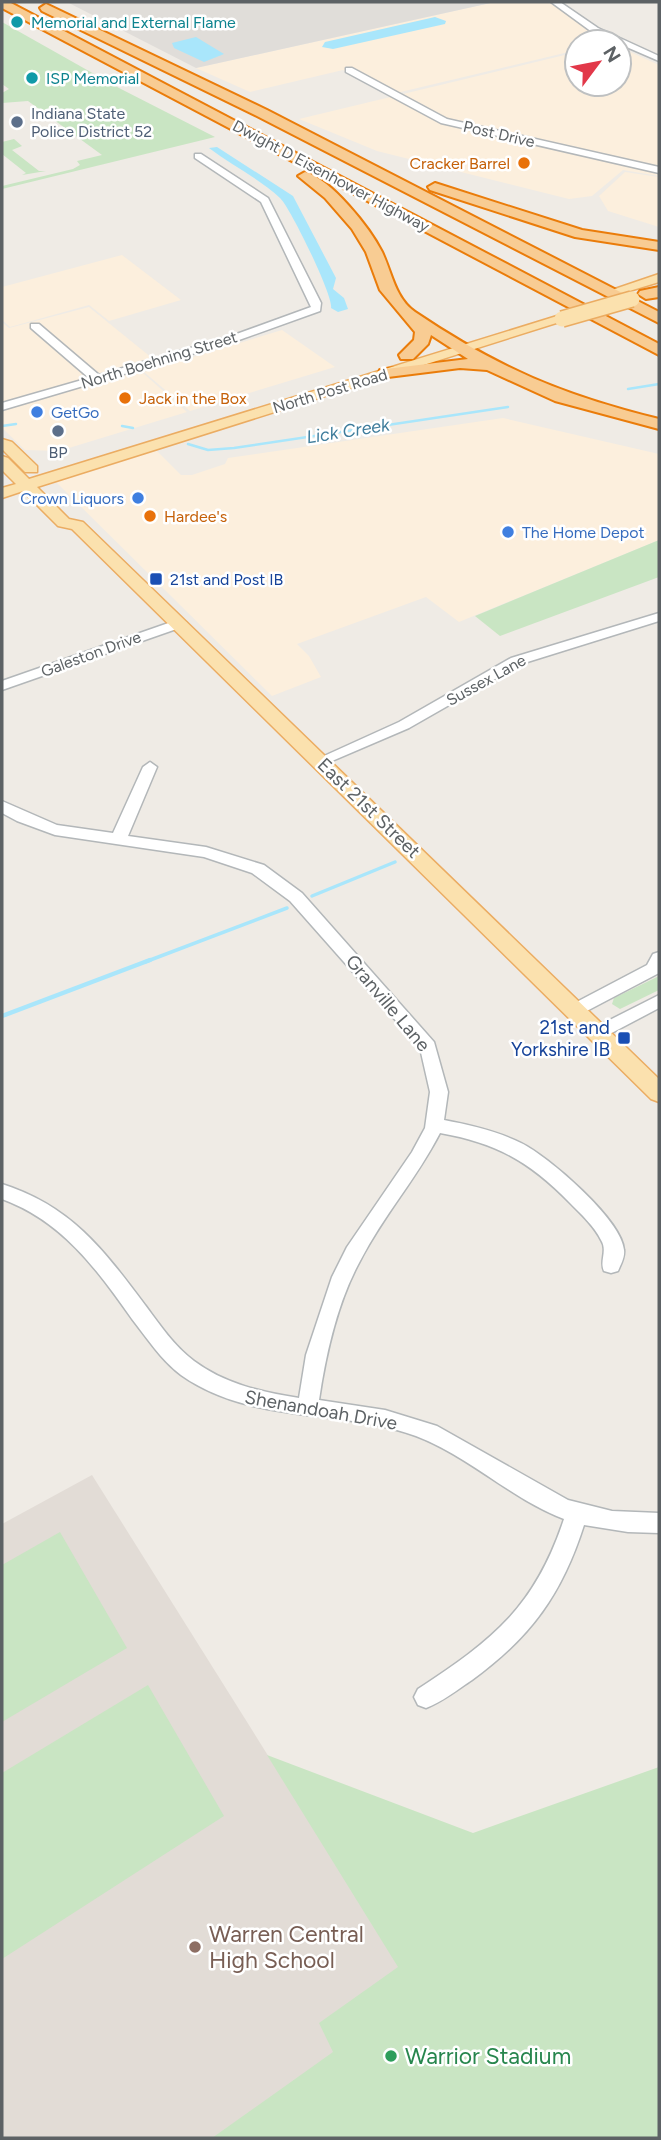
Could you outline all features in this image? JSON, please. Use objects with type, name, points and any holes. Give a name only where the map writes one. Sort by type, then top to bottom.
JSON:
[{"type":"highway","points":[[31,2],[367,161],[465,198],[580,234],[659,246]]},
{"type":"highway","name":"Dwight D Eisenhower Highway","points":[[31,2],[659,331]]},
{"type":"highway","name":"Dwight D Eisenhower Highway","points":[[2,3],[659,350]]},
{"type":"highway","points":[[60,34],[285,164],[330,195],[365,236],[388,290],[424,335],[407,355]]},
{"type":"highway","points":[[262,113],[659,318]]},
{"type":"highway","points":[[406,312],[490,365],[542,390],[659,424]]},
{"type":"highway","points":[[386,374],[460,363],[490,365]]},
{"type":"main road","name":"North Post Road","points":[[24,478],[139,451],[386,374],[460,345],[556,315],[616,291],[659,278]]},
{"type":"main road","name":"North Post Road","points":[[556,315],[649,294]]},
{"type":"main road","name":"North Post Road","points":[[2,493],[24,478],[122,441],[407,355],[460,345]]},
{"type":"main road","points":[[122,441],[139,451]]},
{"type":"main road","name":"East 21st Street","points":[[2,444],[7,444],[24,478]]},
{"type":"main road","name":"East 21st Street","points":[[2,461],[24,478],[64,523],[77,525],[180,623],[659,1093]]},
{"type":"street","points":[[555,2],[596,30],[659,59]]},
{"type":"street","points":[[649,54],[659,51]]},
{"type":"street","name":"Post Drive","points":[[349,70],[444,121],[659,170]]},
{"type":"street","name":"North Boehning Street","points":[[2,407],[314,310],[316,303],[265,200],[198,156]]},
{"type":"street","points":[[35,326],[97,379]]},
{"type":"street","name":"Sussex Lane","points":[[320,761],[404,725],[516,661],[659,617]]},
{"type":"street","name":"Galeston Drive","points":[[2,686],[180,623]]},
{"type":"street","points":[[118,840],[150,766]]},
{"type":"street","name":"Granville Lane","points":[[2,806],[43,827],[230,858],[258,869],[288,889],[426,1042],[438,1081],[439,1102],[434,1125],[424,1150],[354,1253],[342,1277],[316,1355],[307,1408]]},
{"type":"street","points":[[575,1010],[653,969],[659,958]]},
{"type":"street","points":[[598,1033],[659,1001]]},
{"type":"street","points":[[434,1125],[493,1139],[523,1153],[540,1165],[608,1234],[615,1248],[611,1265]]},
{"type":"street","name":"Shenandoah Drive","points":[[2,1191],[41,1207],[81,1236],[165,1348],[200,1377],[239,1396],[393,1420],[454,1443],[536,1496],[577,1513],[619,1522],[659,1522]]},
{"type":"street","points":[[426,1697],[487,1657],[524,1622],[556,1573],[577,1513]]},
{"type":"shaded area","points":[[67,2],[495,2],[196,68]]},
{"type":"shaded area","points":[[495,2],[549,2],[588,28],[563,28],[563,53],[388,95],[343,70],[250,92],[196,68]]},
{"type":"shaded area","points":[[633,53],[659,65],[659,176],[623,170],[592,196],[569,199],[377,151],[299,119],[563,55],[563,98],[633,98]]},
{"type":"shaded area","points":[[625,172],[659,177],[659,227],[608,211],[599,196]]},
{"type":"shaded area","points":[[122,255],[181,300],[109,321],[89,305],[10,327],[2,320],[2,287]]},
{"type":"shaded area","points":[[89,307],[152,358],[133,364],[187,412],[59,451],[25,450],[2,428],[2,322],[9,328]]},
{"type":"shaded area","points":[[282,330],[335,367],[190,411],[144,372]]},
{"type":"shaded area","points":[[503,418],[659,454],[659,540],[459,622],[426,597],[297,644],[309,656],[321,677],[272,696],[55,481],[135,455],[157,451],[181,475],[192,475],[225,464],[228,458]]},
{"type":"shaded area","name":"Warren Central High School","points":[[92,1475],[508,2138],[2,2138],[2,1524]]},
{"type":"green space","points":[[2,22],[119,88],[215,137],[2,189],[2,186],[73,169],[80,165],[77,161],[102,155],[28,101],[2,103],[2,93],[9,89],[2,84]]},
{"type":"green space","points":[[14,139],[22,146],[12,150],[39,171],[46,171],[22,175],[26,173],[2,154],[2,142]]},
{"type":"green space","points":[[659,540],[659,577],[500,636],[475,616]]},
{"type":"green space","points":[[659,976],[659,990],[620,1009],[612,1004],[614,998]]},
{"type":"green space","points":[[60,1532],[127,1648],[2,1722],[2,1565]]},
{"type":"green space","points":[[148,1685],[224,1816],[2,1959],[2,1773]]},
{"type":"green space","points":[[267,1755],[473,1833],[659,1767],[659,2138],[212,2138],[333,2052],[319,2023],[398,1967]]},
{"type":"water","points":[[435,17],[446,21],[445,24],[333,49],[322,47],[325,42]]},
{"type":"water","points":[[196,37],[224,54],[204,62],[174,48],[172,43]]},
{"type":"water","points":[[217,147],[293,196],[336,278],[333,289],[344,298],[348,309],[338,312],[331,308],[326,287],[310,252],[293,217],[280,198],[209,148]]},
{"type":"waterway","name":"Lick Creek","points":[[628,389],[659,384]]},
{"type":"waterway","name":"Lick Creek","points":[[188,444],[208,450],[234,448],[508,407]]},
{"type":"waterway","name":"Lick Creek","points":[[2,426],[16,424]]},
{"type":"waterway","name":"Lick Creek","points":[[122,426],[133,428]]},
{"type":"waterway","points":[[312,896],[395,862]]},
{"type":"waterway","points":[[145,962],[287,908]]},
{"type":"waterway","points":[[2,1016],[150,960]]},
{"type":"place","name":"Memorial and External Flame","points":[[17,22]]},
{"type":"place","name":"ISP Memorial","points":[[32,78]]},
{"type":"place","name":"Indiana State Police District 52","points":[[17,122]]},
{"type":"place","name":"Cracker Barrel","points":[[524,163]]},
{"type":"place","name":"Jack in the Box","points":[[125,398]]},
{"type":"place","name":"GetGo","points":[[37,412]]},
{"type":"place","name":"BP","points":[[58,431]]},
{"type":"place","name":"Crown Liquors","points":[[138,498]]},
{"type":"place","name":"Hardee's","points":[[150,516]]},
{"type":"place","name":"The Home Depot","points":[[508,532]]},
{"type":"place","name":"21st and Post IB","points":[[156,579]]},
{"type":"place","name":"21st and Yorkshire IB","points":[[624,1038]]},
{"type":"place","name":"Warren Central High School","points":[[195,1947]]},
{"type":"place","name":"Warrior Stadium","points":[[391,2056]]}]
